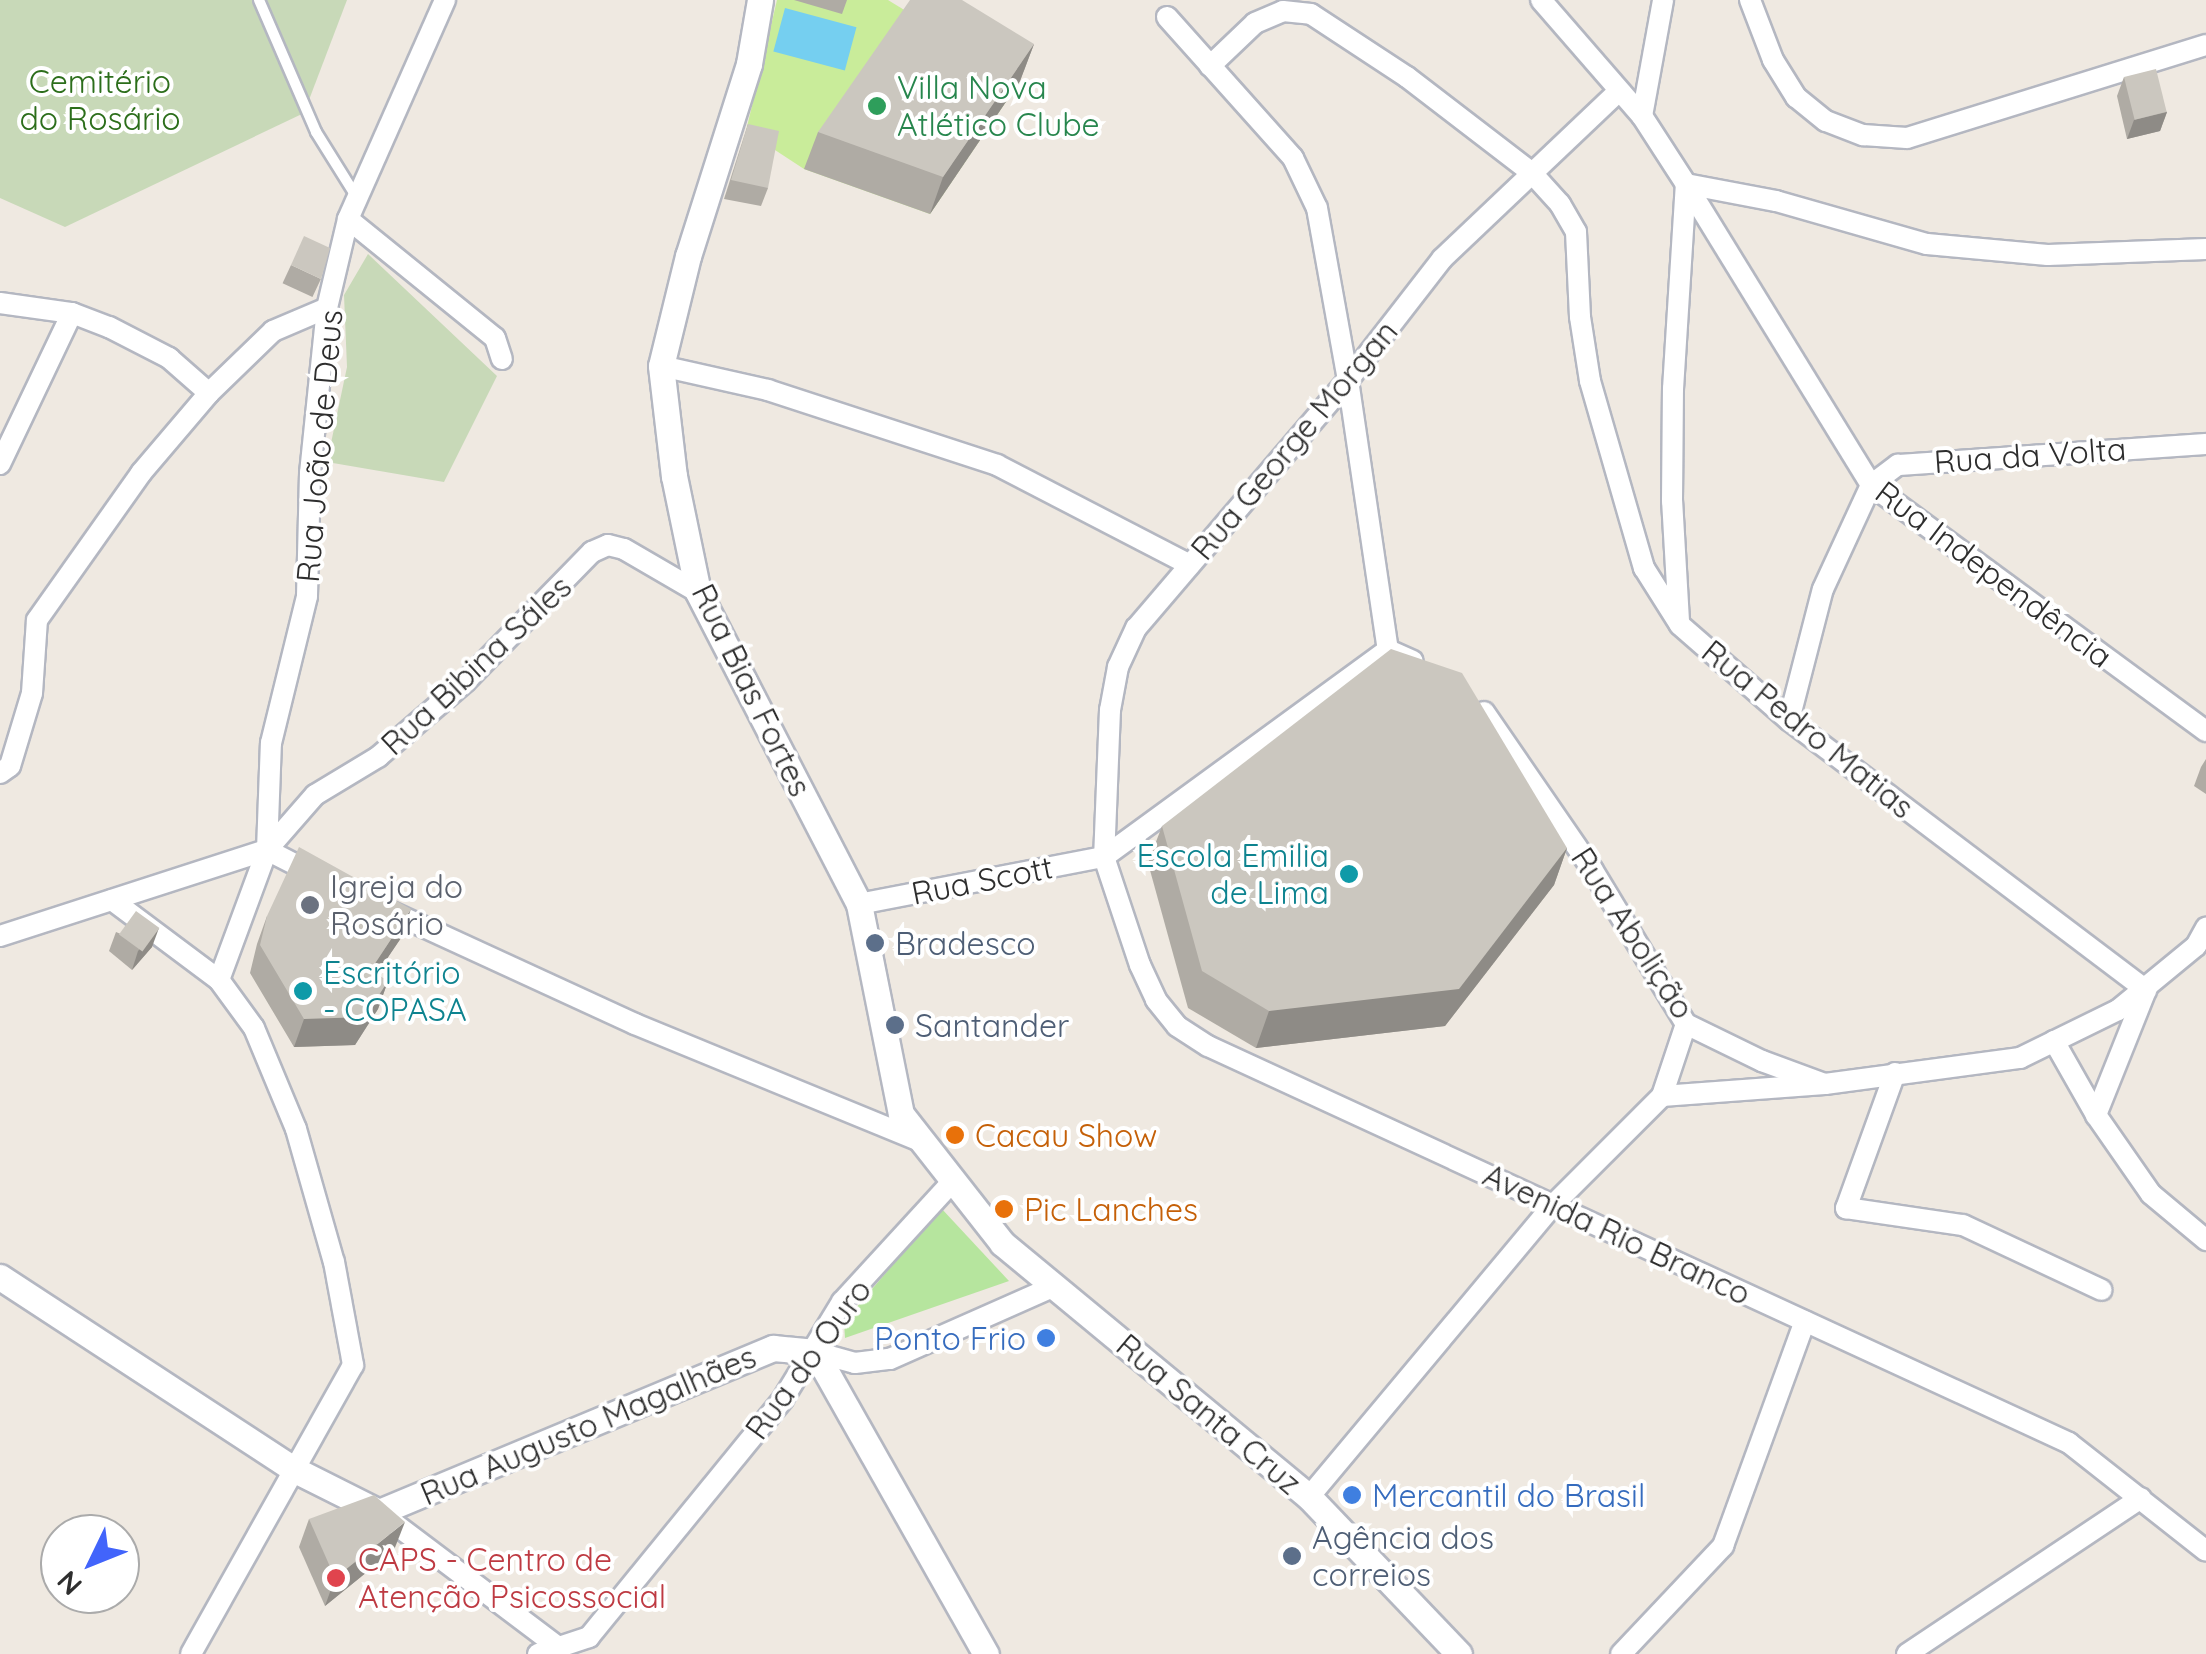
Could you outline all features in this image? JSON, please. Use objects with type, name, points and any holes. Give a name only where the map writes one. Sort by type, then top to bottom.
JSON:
[{"type":"street","name":"Rua João de Deus","points":[[266,850],[272,742],[307,596],[310,474],[328,308],[348,219],[445,0]]},
{"type":"street","name":"Rua Bias Fortes","points":[[760,0],[749,64],[688,256],[661,366],[674,476],[698,592],[859,904],[901,1114],[952,1182]]},
{"type":"street","name":"Rua Independência","points":[[1541,0],[1642,116],[1871,485],[2206,731]]},
{"type":"street","points":[[1642,116],[1663,0]]},
{"type":"street","points":[[1750,0],[1773,60],[1796,98],[1826,121],[1864,135],[1907,138],[2206,44]]},
{"type":"street","points":[[1210,66],[1255,23],[1283,11],[1311,14],[1407,77],[1530,172],[1560,204],[1576,232],[1580,318],[1590,382],[1644,568],[1680,625]]},
{"type":"street","points":[[1167,17],[1293,158],[1316,208],[1348,380],[1388,650]]},
{"type":"street","name":"Rua George Morgan","points":[[1104,857],[1110,710],[1118,666],[1136,628],[1348,380],[1442,259],[1620,91]]},
{"type":"street","points":[[1686,184],[1776,201],[1927,244],[2048,254],[2206,249]]},
{"type":"street","name":"Rua Pedro Matias","points":[[1686,184],[1673,408],[1672,500],[1680,625],[1789,720],[2146,990]]},
{"type":"street","points":[[348,219],[496,338],[502,358]]},
{"type":"street","points":[[0,304],[72,313],[168,358],[208,393]]},
{"type":"street","points":[[0,773],[10,766],[32,693],[37,620],[141,474],[208,393],[273,330],[328,308]]},
{"type":"street","points":[[0,464],[72,313]]},
{"type":"street","points":[[661,366],[768,390],[997,465],[1190,564]]},
{"type":"street","name":"Rua da Volta","points":[[1871,485],[1898,464],[2206,444]]},
{"type":"street","points":[[1789,720],[1822,589],[1871,485]]},
{"type":"street","name":"Rua Bibina Sáles","points":[[266,850],[314,795],[378,758],[465,682],[592,552],[608,546],[624,549],[698,592]]},
{"type":"street","points":[[1388,650],[1442,674]]},
{"type":"street","points":[[1104,857],[1388,650]]},
{"type":"street","name":"Rua Abolição","points":[[1472,701],[1486,714],[1592,868],[1686,1024],[1762,1061],[1824,1084],[2020,1058],[2118,1010],[2196,946],[2206,928]]},
{"type":"street","points":[[0,936],[266,850],[331,882]]},
{"type":"street","points":[[219,980],[266,850]]},
{"type":"street","name":"Rua Scott","points":[[859,904],[1104,857]]},
{"type":"street","name":"Avenida Rio Branco","points":[[1104,857],[1140,965],[1156,1000],[1177,1026],[1208,1046],[2069,1443],[2206,1552]]},
{"type":"street","points":[[363,898],[635,1024],[918,1140]]},
{"type":"street","points":[[112,900],[219,980],[254,1028],[296,1128],[334,1262],[353,1365],[191,1654]]},
{"type":"street","points":[[2096,1115],[2146,990]]},
{"type":"street","points":[[1308,1497],[1554,1204],[1662,1096],[1686,1024]]},
{"type":"street","points":[[2054,1041],[2096,1115],[2151,1194],[2206,1240]]},
{"type":"street","points":[[1896,1072],[1846,1208],[1964,1225],[2102,1290]]},
{"type":"street","points":[[1662,1096],[1824,1084]]},
{"type":"street","name":"Rua Santa Cruz","points":[[952,1182],[1002,1243],[1308,1497],[1459,1654]]},
{"type":"street","name":"Rua do Ouro","points":[[547,1650],[589,1638],[782,1400],[815,1352],[842,1302],[952,1182]]},
{"type":"street","name":"Rua Augusto Magalhães","points":[[0,1277],[295,1470],[379,1512],[773,1348],[815,1352],[855,1364],[890,1359],[1055,1286]]},
{"type":"street","points":[[1621,1654],[1724,1546],[1805,1321]]},
{"type":"street","points":[[815,1352],[986,1654]]},
{"type":"street","points":[[1908,1654],[2141,1498]]},
{"type":"street","points":[[379,1512],[547,1650]]},
{"type":"lane","points":[[259,0],[316,132],[358,199]]},
{"type":"green space","name":"Cemitério do Rosário","points":[[0,0],[347,0],[304,113],[65,227],[0,198]]},
{"type":"green space","name":"Villa Nova Atlético Clube","points":[[777,0],[888,0],[1020,81],[930,214],[804,169],[746,131]]},
{"type":"green space","points":[[368,254],[497,376],[444,482],[327,462],[347,367],[344,295]]},
{"type":"green space","points":[[941,1208],[1009,1281],[845,1338],[844,1322]]},
{"type":"water","points":[[785,8],[856,27],[845,71],[773,51]]},
{"type":"building","points":[[910,0],[962,0],[1034,44],[943,177],[818,132]]},
{"type":"building","points":[[2156,69],[2167,112],[2135,120],[2124,77]]},
{"type":"building","points":[[748,124],[779,131],[768,188],[731,180]]},
{"type":"building","points":[[304,236],[330,248],[321,279],[291,265]]},
{"type":"building","name":"Escola Emilia de Lima","points":[[1391,649],[1462,673],[1567,848],[1459,989],[1269,1011],[1202,971],[1162,826]]},
{"type":"building","points":[[299,847],[411,909],[370,971],[388,981],[365,1017],[304,1019],[260,945],[267,916]]},
{"type":"building","points":[[136,911],[159,928],[142,952],[119,934]]},
{"type":"building","points":[[374,1495],[405,1522],[335,1578],[309,1519]]},
{"type":"place","name":"Villa Nova Atlético Clube","points":[[877,106]]},
{"type":"place","name":"Escola Emilia de Lima","points":[[1349,874]]},
{"type":"place","name":"Igreja do Rosário","points":[[310,905]]},
{"type":"place","name":"Bradesco","points":[[875,943]]},
{"type":"place","name":"Escritório - COPASA","points":[[303,991]]},
{"type":"place","name":"Santander","points":[[895,1025]]},
{"type":"place","name":"Cacau Show","points":[[955,1135]]},
{"type":"place","name":"Pic Lanches","points":[[1004,1209]]},
{"type":"place","name":"Ponto Frio","points":[[1046,1338]]},
{"type":"place","name":"Mercantil do Brasil","points":[[1352,1495]]},
{"type":"place","name":"Agência dos correios","points":[[1292,1556]]},
{"type":"place","name":"CAPS - Centro de Atenção Psicossocial","points":[[336,1578]]}]
